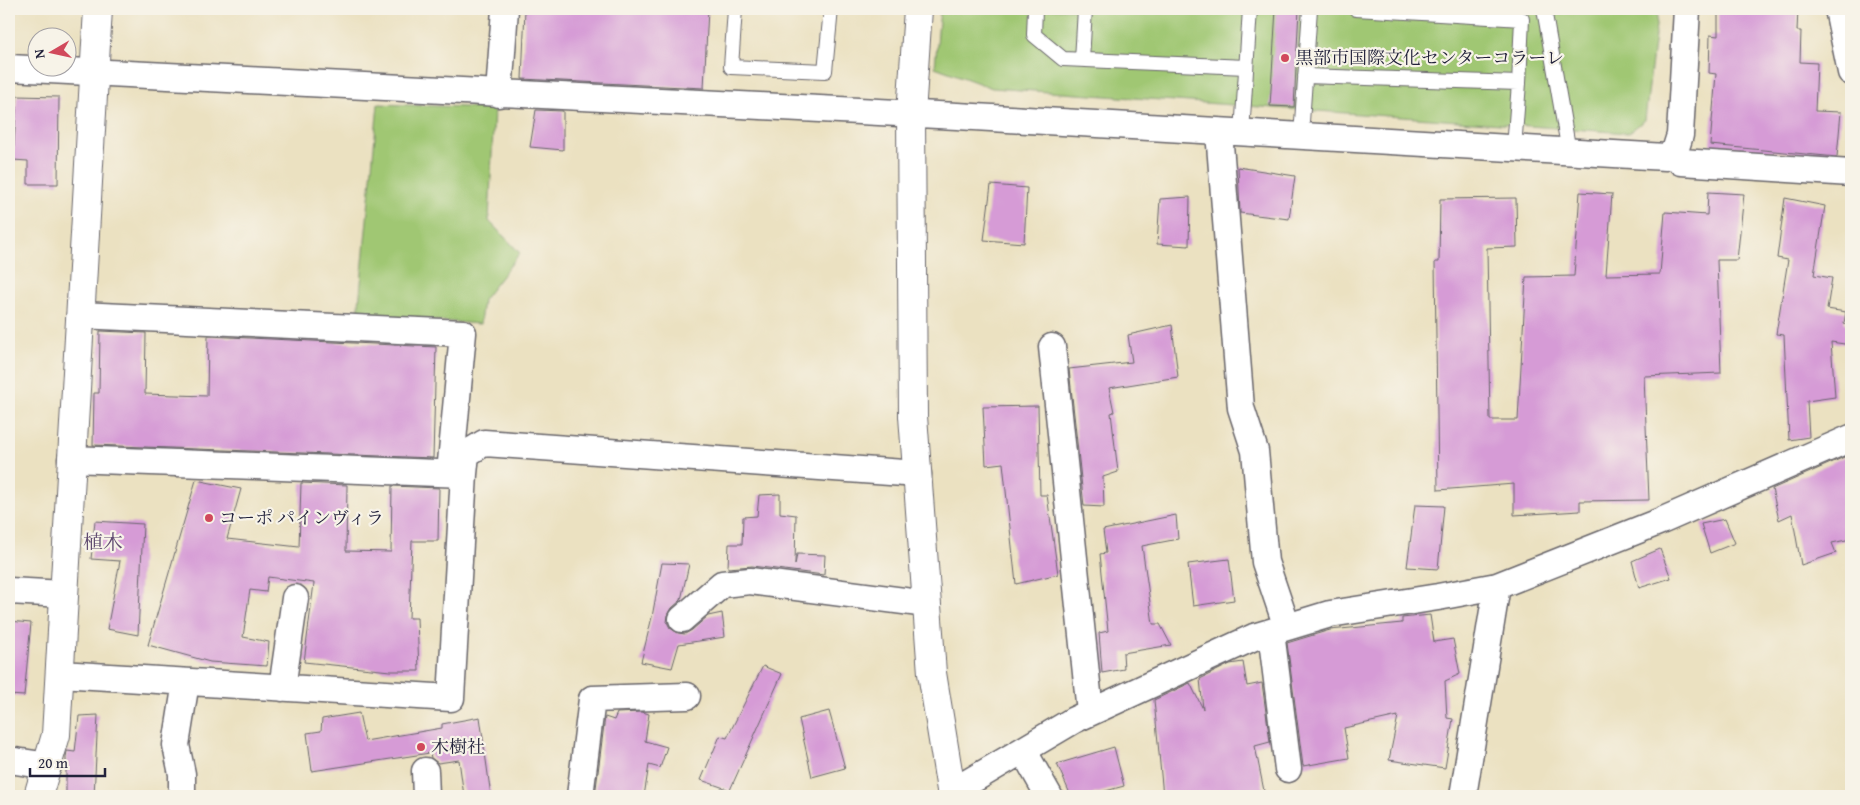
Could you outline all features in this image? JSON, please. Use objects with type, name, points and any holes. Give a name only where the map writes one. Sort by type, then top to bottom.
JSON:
[{"type":"street","points":[[38,796],[56,736],[98,9]]},
{"type":"street","points":[[499,94],[505,9]]},
{"type":"street","points":[[918,9],[911,114],[913,416],[932,673],[952,794],[1074,720],[1254,637],[1330,614],[1496,586],[1662,521],[1851,438]]},
{"type":"street","points":[[9,68],[911,114],[1666,157],[1675,151],[1680,135],[1687,9]]},
{"type":"street","points":[[1838,9],[1851,72]]},
{"type":"street","points":[[1230,132],[1241,408],[1254,451],[1265,562],[1279,630],[1288,769]]},
{"type":"street","points":[[1675,151],[1682,162],[1851,173]]},
{"type":"street","points":[[60,674],[450,698],[463,333],[80,315]]},
{"type":"street","points":[[1052,347],[1090,712]]},
{"type":"street","points":[[457,473],[466,454],[484,443],[918,474]]},
{"type":"street","points":[[71,459],[457,473]]},
{"type":"street","points":[[682,620],[722,584],[750,581],[927,604]]},
{"type":"street","points":[[1463,796],[1496,586]]},
{"type":"street","points":[[9,591],[64,594]]},
{"type":"street","points":[[282,688],[295,598]]},
{"type":"street","points":[[182,796],[182,774],[176,745],[186,682]]},
{"type":"street","points":[[580,796],[592,699],[687,696]]},
{"type":"street","points":[[1023,750],[1049,796]]},
{"type":"street","points":[[9,760],[48,766]]},
{"type":"lane","points":[[735,9],[731,67],[826,71],[831,9]]},
{"type":"lane","points":[[1036,9],[1034,35],[1063,59],[1246,67]]},
{"type":"lane","points":[[1082,60],[1085,9]]},
{"type":"lane","points":[[1230,132],[1246,67],[1250,9]]},
{"type":"lane","points":[[1300,136],[1310,9]]},
{"type":"lane","points":[[1356,9],[1522,19],[1545,14],[1569,152]]},
{"type":"lane","points":[[1514,148],[1522,19]]},
{"type":"lane","points":[[1305,76],[1519,83]]},
{"type":"green space","points":[[940,9],[1658,9],[1645,120],[1628,133],[992,88],[935,67]]},
{"type":"green space","points":[[378,104],[494,108],[489,221],[520,253],[483,300],[480,324],[358,315]]},
{"type":"building","points":[[525,9],[708,9],[704,88],[522,79]]},
{"type":"building","name":"黒部市国際文化センターコラーレ","points":[[1276,9],[1299,9],[1294,107],[1270,106]]},
{"type":"building","points":[[1718,9],[1798,9],[1797,31],[1801,31],[1800,62],[1817,63],[1815,111],[1841,112],[1837,157],[1710,145],[1716,74],[1709,73],[1710,35],[1718,36]]},
{"type":"building","points":[[17,96],[59,97],[58,184],[28,184],[28,161],[13,160]]},
{"type":"building","points":[[536,110],[563,111],[563,150],[530,147]]},
{"type":"building","points":[[1238,167],[1295,176],[1289,219],[1240,213]]},
{"type":"building","points":[[991,185],[1027,188],[1024,243],[984,240]]},
{"type":"building","points":[[1580,192],[1612,194],[1606,275],[1660,274],[1665,212],[1707,215],[1708,192],[1744,194],[1737,260],[1717,260],[1721,373],[1644,376],[1649,500],[1580,501],[1580,511],[1514,515],[1514,484],[1438,490],[1435,262],[1439,262],[1440,199],[1516,198],[1517,247],[1487,248],[1490,420],[1518,420],[1526,277],[1574,276]]},
{"type":"building","points":[[1190,197],[1189,246],[1157,244],[1160,199]]},
{"type":"building","points":[[1785,198],[1825,206],[1814,275],[1832,278],[1827,309],[1846,312],[1844,323],[1851,325],[1851,345],[1831,342],[1835,397],[1807,401],[1809,437],[1789,440],[1784,335],[1776,334],[1788,260],[1777,258]]},
{"type":"building","points":[[1172,325],[1178,377],[1109,388],[1114,412],[1111,413],[1118,472],[1103,477],[1104,507],[1084,506],[1069,369],[1132,362],[1128,335]]},
{"type":"building","points":[[100,331],[146,333],[145,394],[207,396],[208,336],[436,347],[433,458],[93,445],[94,393],[99,393]]},
{"type":"building","points":[[1038,406],[1040,495],[1047,495],[1058,574],[1016,584],[1003,463],[986,465],[983,407]]},
{"type":"building","points":[[1851,454],[1851,539],[1832,543],[1836,553],[1801,565],[1792,514],[1779,520],[1772,489]]},
{"type":"building","points":[[196,480],[241,489],[227,539],[299,547],[301,483],[347,485],[346,551],[391,552],[392,486],[439,488],[438,541],[412,541],[409,618],[417,618],[419,671],[390,671],[304,662],[314,583],[268,577],[266,592],[250,590],[243,637],[269,642],[267,666],[210,662],[148,645]]},
{"type":"building","points":[[780,494],[780,513],[796,515],[795,565],[797,554],[825,555],[824,575],[752,566],[728,568],[729,544],[742,544],[743,517],[757,516],[759,495]]},
{"type":"building","points":[[1415,505],[1444,506],[1438,569],[1407,567]]},
{"type":"building","points":[[1176,515],[1178,539],[1142,546],[1153,624],[1160,624],[1171,645],[1123,653],[1124,669],[1102,673],[1099,633],[1108,631],[1100,554],[1106,553],[1103,530]]},
{"type":"building","points":[[1725,519],[1735,543],[1710,553],[1701,524]]},
{"type":"building","points":[[95,521],[143,524],[138,635],[107,629],[120,561],[91,559]]},
{"type":"building","points":[[1660,549],[1671,578],[1639,588],[1632,561]]},
{"type":"building","points":[[1229,559],[1234,600],[1193,606],[1188,564]]},
{"type":"building","points":[[662,563],[689,564],[681,600],[672,608],[668,615],[667,622],[670,628],[678,633],[685,634],[708,616],[722,613],[725,637],[679,644],[672,668],[641,662]]},
{"type":"building","points":[[1430,615],[1434,642],[1453,639],[1460,674],[1445,681],[1447,718],[1453,719],[1445,768],[1389,760],[1398,716],[1344,728],[1349,758],[1303,766],[1287,643],[1330,630],[1402,623],[1402,618]]},
{"type":"building","points":[[9,621],[31,623],[24,696],[9,695]]},
{"type":"building","points":[[1243,662],[1247,686],[1262,683],[1270,742],[1255,746],[1265,796],[1163,796],[1154,700],[1190,683],[1203,709],[1200,679],[1230,664]]},
{"type":"building","points":[[763,666],[782,674],[730,790],[701,780],[720,736],[727,738]]},
{"type":"building","points":[[829,711],[845,768],[812,777],[799,719]]},
{"type":"building","points":[[642,712],[649,714],[645,741],[667,747],[660,768],[649,765],[644,796],[595,796],[605,717],[614,720],[617,713]]},
{"type":"building","points":[[359,713],[365,741],[442,728],[442,724],[480,717],[491,796],[464,796],[459,760],[438,763],[431,758],[430,753],[312,771],[307,733],[321,731],[322,719]]},
{"type":"building","points":[[98,715],[94,796],[66,796],[66,757],[67,751],[75,752],[79,716]]},
{"type":"building","points":[[1114,747],[1124,786],[1087,796],[1071,796],[1057,764]]},
{"type":"place","name":"黒部市国際文化センターコラーレ","points":[[1285,58]]},
{"type":"place","name":"コーポ パインヴィラ","points":[[209,518]]},
{"type":"place","name":"木樹社","points":[[421,747]]},
{"type":"district","name":"植木","points":[[103,542]]}]
